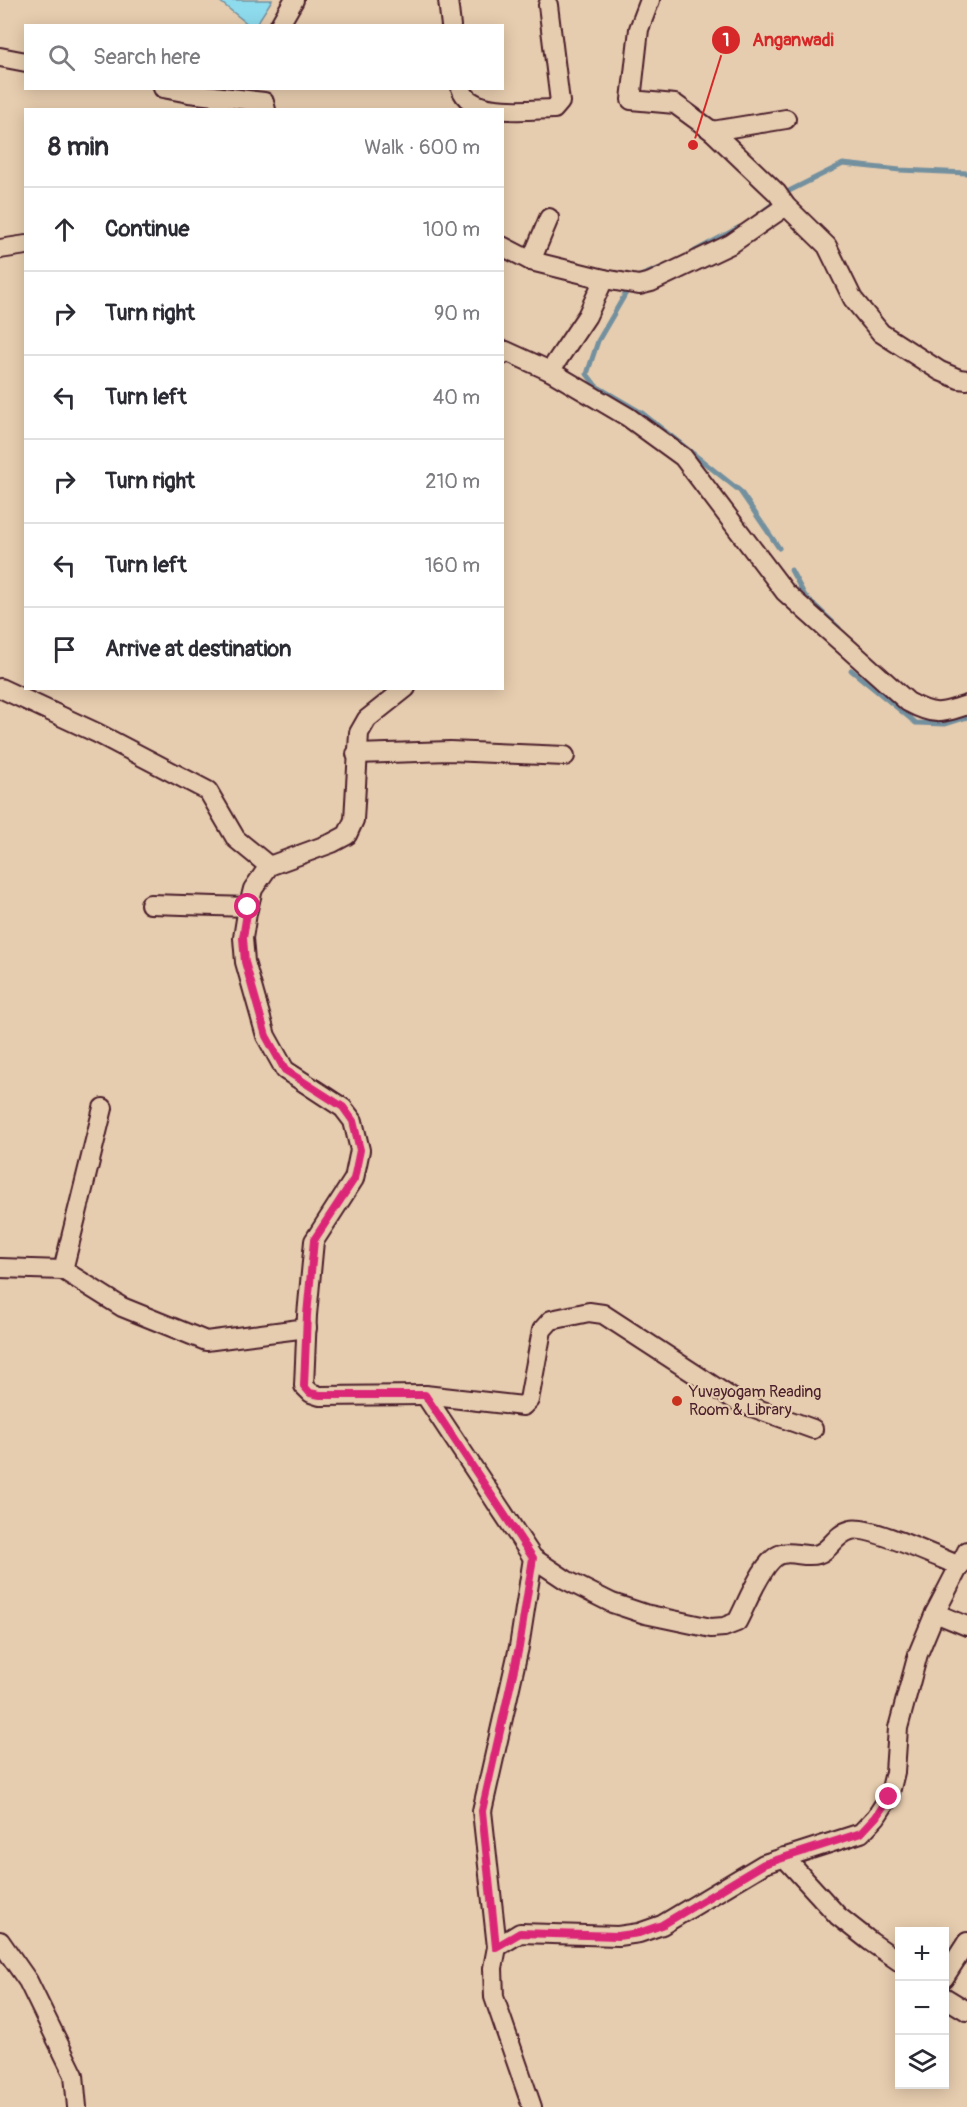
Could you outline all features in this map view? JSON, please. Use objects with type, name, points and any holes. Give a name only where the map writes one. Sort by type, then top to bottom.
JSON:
[{"type":"street","points":[[280,24],[294,0]]},
{"type":"street","points":[[448,0],[451,24]]},
{"type":"street","points":[[650,0],[639,29],[631,100],[675,104],[712,131],[827,246],[853,299],[881,333],[940,371],[967,380]]},
{"type":"street","points":[[504,109],[554,109],[560,102],[548,5]]},
{"type":"street","points":[[0,57],[24,62]]},
{"type":"street","points":[[173,90],[265,100]]},
{"type":"street","points":[[462,90],[474,105],[485,108]]},
{"type":"street","points":[[712,131],[786,119]]},
{"type":"street","points":[[504,247],[531,261],[639,285],[651,282],[731,244],[782,200]]},
{"type":"street","points":[[531,261],[549,218]]},
{"type":"street","points":[[0,249],[24,245]]},
{"type":"street","points":[[550,371],[586,316],[604,279]]},
{"type":"street","points":[[504,353],[506,351],[550,371],[628,417],[682,457],[785,592],[908,702],[926,712],[943,712],[967,705]]},
{"type":"street","points":[[0,688],[97,734],[208,791],[236,839],[269,866]]},
{"type":"street","points":[[403,690],[367,719],[359,732],[354,820],[347,835],[332,843],[269,866],[253,889],[243,938],[245,962],[266,1036],[285,1070],[343,1107],[353,1121],[360,1150],[354,1179],[314,1240],[304,1386],[310,1393],[320,1395],[425,1395],[523,1406],[530,1400],[542,1330],[551,1320],[589,1312],[603,1314],[738,1401],[813,1429]]},
{"type":"street","points":[[356,754],[450,751],[565,756]]},
{"type":"street","points":[[150,904],[248,907]]},
{"type":"street","points":[[63,1270],[103,1108]]},
{"type":"street","points":[[0,1268],[63,1270],[122,1307],[206,1341],[307,1328]]},
{"type":"street","points":[[425,1395],[533,1558],[566,1580],[612,1603],[645,1614],[711,1628],[724,1627],[737,1622],[768,1562],[781,1554],[808,1556],[822,1553],[838,1535],[853,1529],[871,1531],[964,1559],[918,1654],[898,1728],[895,1772],[889,1797],[876,1817],[861,1833],[764,1864],[662,1925],[639,1933],[618,1936],[520,1933],[496,1947]]},
{"type":"street","points":[[532,2107],[494,1997],[493,1968],[496,1947],[482,1811],[519,1647],[533,1558]]},
{"type":"street","points":[[936,1613],[967,1626]]},
{"type":"street","points":[[784,1857],[838,1916],[895,1959]]},
{"type":"street","points":[[0,1941],[27,1981],[74,2075],[77,2107]]},
{"type":"street","points":[[949,1971],[967,1942]]},
{"type":"street","points":[[949,2000],[967,2011]]},
{"type":"water","points":[[218,0],[272,0],[257,24],[248,24]]},
{"type":"waterway","points":[[787,192],[843,164],[900,170],[967,173]]},
{"type":"waterway","points":[[762,212],[774,203]]},
{"type":"waterway","points":[[695,251],[740,227]]},
{"type":"waterway","points":[[635,278],[665,266]]},
{"type":"waterway","points":[[630,286],[598,341],[587,374],[596,386],[642,413],[740,491],[779,548]]},
{"type":"waterway","points":[[791,570],[805,596],[839,628]]},
{"type":"waterway","points":[[851,670],[916,723],[945,724],[967,717]]},
{"type":"place","name":"Anganwadi","points":[[693,145]]},
{"type":"place","name":"Yuvayogam Reading Room & Library","points":[[677,1401]]},
{"type":"route","points":[[248,907],[243,938],[245,962],[266,1036],[285,1070],[343,1107],[353,1121],[360,1150],[354,1179],[314,1240],[309,1284],[304,1386],[310,1393],[320,1395],[425,1395],[533,1558],[519,1647],[482,1811],[496,1947],[520,1933],[618,1936],[639,1933],[662,1925],[764,1864],[861,1833],[876,1817],[889,1797]]}]
